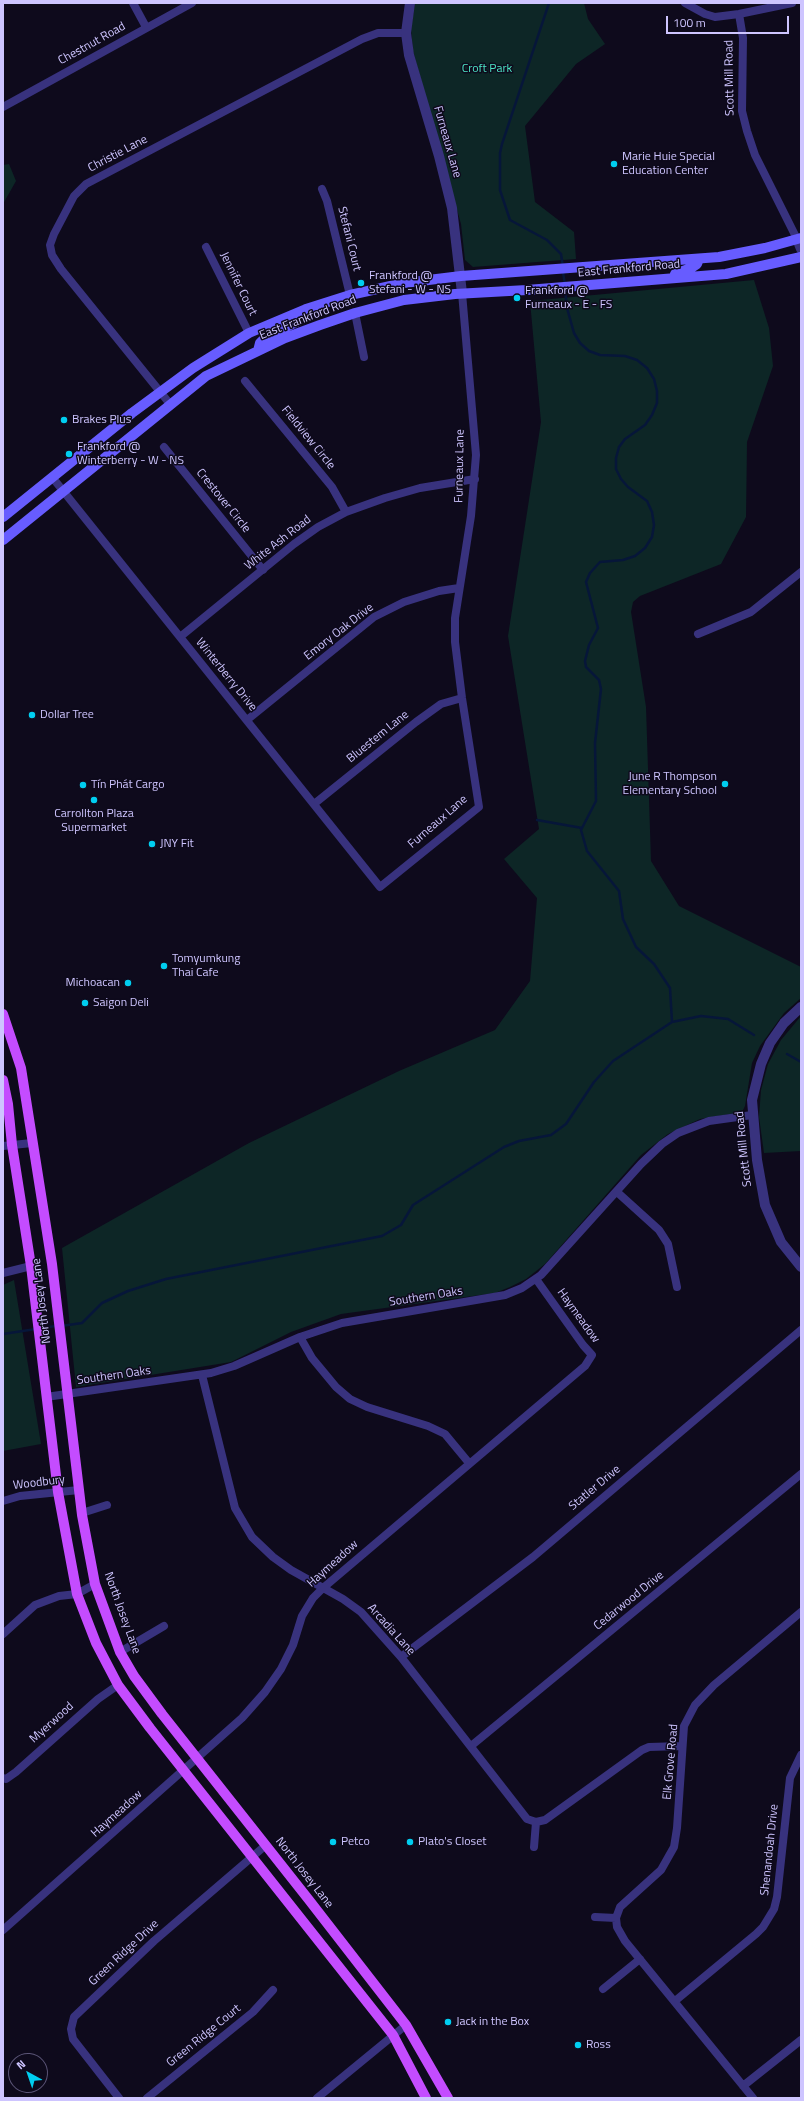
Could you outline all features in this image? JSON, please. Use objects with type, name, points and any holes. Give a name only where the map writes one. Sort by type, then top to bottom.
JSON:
[{"type":"main road","name":"East Frankford Road","points":[[3,517],[160,392],[193,368],[249,333],[306,309],[350,294],[404,283],[461,276],[699,259],[738,254],[799,238]]},
{"type":"main road","name":"East Frankford Road","points":[[3,540],[206,376],[287,337],[355,313],[404,300],[462,293],[537,290],[740,272],[801,257]]},
{"type":"main road","points":[[660,279],[691,268],[698,264],[699,259]]},
{"type":"main road","points":[[258,351],[260,343],[266,337],[298,321],[306,309]]},
{"type":"main road","name":"North Josey Lane","points":[[3,1014],[21,1068],[52,1264],[56,1312],[82,1513],[95,1584],[120,1652],[139,1683],[406,2025],[448,2098]]},
{"type":"main road","name":"North Josey Lane","points":[[3,1080],[8,1104],[8,1145],[31,1266],[58,1492],[77,1594],[96,1643],[118,1685],[183,1772],[393,2035],[426,2098]]},
{"type":"street","points":[[133,3],[146,27]]},
{"type":"street","name":"Chestnut Road","points":[[3,106],[192,3]]},
{"type":"street","name":"Furneaux Lane","points":[[380,887],[479,807],[455,642],[455,618],[472,516],[475,479],[474,430],[461,276],[452,208],[439,156],[413,75],[406,33],[410,3]]},
{"type":"street","points":[[685,3],[705,14],[715,17],[739,14],[792,3]]},
{"type":"street","name":"Scott Mill Road","points":[[739,14],[743,38],[742,111],[746,132],[755,154],[799,238],[801,249]]},
{"type":"street","name":"Christie Lane","points":[[170,404],[61,269],[52,255],[50,245],[54,234],[74,196],[86,184],[362,39],[378,33],[406,33]]},
{"type":"street","name":"Stefani Court","points":[[322,189],[327,201],[350,294]]},
{"type":"street","name":"Jennifer Court","points":[[206,247],[249,333]]},
{"type":"street","points":[[355,313],[364,357]]},
{"type":"street","name":"Fieldview Circle","points":[[245,382],[332,487],[346,512]]},
{"type":"street","name":"Crestover Circle","points":[[164,447],[263,570]]},
{"type":"street","name":"Winterberry Drive","points":[[52,478],[380,887]]},
{"type":"street","name":"White Ash Road","points":[[180,637],[294,544],[318,527],[346,512],[385,498],[420,488],[475,479]]},
{"type":"street","points":[[698,634],[752,612],[801,572]]},
{"type":"street","name":"Emory Oak Drive","points":[[247,720],[374,617],[411,600],[439,591],[459,588]]},
{"type":"street","name":"Bluestem Lane","points":[[314,804],[416,722],[442,704],[462,698]]},
{"type":"street","name":"Scott Mill Road","points":[[801,1007],[784,1023],[766,1051],[757,1078],[752,1100],[752,1115],[761,1190],[765,1205],[781,1242],[801,1267]]},
{"type":"street","name":"Southern Oaks","points":[[46,1397],[202,1375],[234,1366],[300,1337],[342,1323],[494,1298],[504,1295],[536,1279],[653,1152],[678,1133],[709,1121],[752,1115]]},
{"type":"street","points":[[8,1145],[32,1144]]},
{"type":"street","points":[[617,1192],[659,1230],[668,1244],[677,1287]]},
{"type":"street","points":[[3,1273],[31,1266]]},
{"type":"street","name":"Haymeadow","points":[[3,1930],[183,1772],[242,1718],[266,1692],[281,1669],[293,1645],[302,1616],[313,1598],[323,1588],[584,1366],[592,1355],[583,1345],[536,1279]]},
{"type":"street","name":"Statler Drive","points":[[401,1657],[533,1557],[801,1330]]},
{"type":"street","points":[[300,1337],[312,1358],[336,1387],[350,1399],[367,1407],[428,1426],[445,1434],[469,1463]]},
{"type":"street","name":"Arcadia Lane","points":[[202,1375],[228,1481],[240,1517],[252,1537],[262,1548],[291,1570],[361,1612],[401,1657],[527,1819],[536,1822]]},
{"type":"street","name":"Cedarwood Drive","points":[[471,1746],[801,1474]]},
{"type":"street","name":"Woodbury","points":[[3,1501],[20,1496],[79,1490]]},
{"type":"street","points":[[82,1513],[106,1505]]},
{"type":"street","points":[[3,1634],[35,1606],[59,1596],[77,1594],[95,1584]]},
{"type":"street","name":"Elk Grove Road","points":[[616,1918],[620,1907],[657,1875],[667,1862],[674,1847],[677,1828],[684,1726],[695,1705],[714,1685],[801,1612]]},
{"type":"street","points":[[120,1652],[164,1626]]},
{"type":"street","name":"Myerwood","points":[[3,1778],[6,1779],[16,1772],[98,1699],[118,1685]]},
{"type":"street","points":[[534,1847],[536,1822],[552,1815],[601,1780],[628,1758],[649,1747],[682,1746]]},
{"type":"street","name":"Shenandoah Drive","points":[[675,2001],[756,1934],[763,1927],[774,1909],[777,1897],[790,1778],[801,1755]]},
{"type":"street","name":"Green Ridge Drive","points":[[119,2098],[73,2039],[71,2029],[74,2017],[154,1941],[266,1844]]},
{"type":"street","points":[[595,1917],[616,1918],[617,1927],[620,1933],[753,2098]]},
{"type":"street","points":[[603,1989],[640,1959]]},
{"type":"street","name":"Green Ridge Court","points":[[147,2098],[253,2012],[273,1990]]},
{"type":"street","points":[[317,2098],[406,2025]]},
{"type":"street","points":[[743,2086],[801,2040]]},
{"type":"green space","name":"Croft Park","points":[[415,3],[584,3],[588,19],[605,44],[576,64],[525,126],[535,202],[574,232],[576,259],[473,267],[465,260],[461,224],[413,51],[411,29]]},
{"type":"green space","points":[[9,164],[16,181],[3,204],[3,165]]},
{"type":"green space","points":[[754,280],[769,328],[773,366],[747,442],[746,517],[721,564],[640,596],[633,602],[631,612],[646,707],[651,861],[679,906],[801,967],[801,998],[784,1013],[760,1046],[752,1063],[745,1106],[742,1112],[700,1119],[668,1134],[641,1155],[545,1264],[526,1279],[510,1287],[495,1293],[341,1314],[291,1332],[231,1362],[76,1387],[62,1248],[249,1143],[399,1071],[495,1030],[530,981],[537,898],[504,859],[539,829],[508,636],[541,422],[530,301]]},
{"type":"green space","points":[[801,1016],[801,1151],[764,1153],[759,1117],[761,1090],[768,1064],[781,1040]]},
{"type":"green space","points":[[14,1280],[41,1444],[3,1451],[3,1285]]},
{"type":"waterway","points":[[549,3],[502,144],[500,153],[500,190],[510,220],[547,240],[561,254],[563,267]]},
{"type":"waterway","points":[[563,272],[565,285]]},
{"type":"waterway","points":[[61,1326],[82,1323],[102,1303],[128,1291],[166,1279],[382,1236],[401,1225],[413,1205],[504,1147],[519,1141],[551,1135],[566,1124],[594,1082],[613,1061],[672,1022],[670,988],[654,964],[636,947],[623,919],[619,891],[587,851],[581,830],[596,801],[595,743],[601,689],[599,680],[586,667],[585,661],[589,645],[598,628],[586,582],[590,573],[600,562],[623,560],[635,556],[645,548],[652,537],[654,525],[652,512],[647,501],[628,487],[621,479],[616,469],[616,458],[619,447],[625,439],[645,425],[652,415],[657,403],[657,391],[654,379],[647,368],[637,360],[625,356],[600,355],[589,351],[580,343],[574,333],[567,308],[565,290]]},
{"type":"waterway","points":[[537,820],[582,828]]},
{"type":"waterway","points":[[672,1022],[701,1016],[728,1019],[754,1035]]},
{"type":"waterway","points":[[787,1054],[801,1062]]},
{"type":"waterway","points":[[41,1328],[56,1326]]},
{"type":"waterway","points":[[3,1334],[36,1329]]},
{"type":"place","name":"Marie Huie Special Education Center","points":[[614,164]]},
{"type":"place","name":"Frankford @ Stefani - W - NS","points":[[361,283]]},
{"type":"place","name":"Frankford @ Furneaux - E - FS","points":[[517,298]]},
{"type":"place","name":"Brakes Plus","points":[[64,420]]},
{"type":"place","name":"Frankford @ Winterberry - W - NS","points":[[69,454]]},
{"type":"place","name":"Dollar Tree","points":[[32,715]]},
{"type":"place","name":"June R Thompson Elementary School","points":[[725,784]]},
{"type":"place","name":"Tín Phát Cargo","points":[[83,785]]},
{"type":"place","name":"Carrollton Plaza Supermarket","points":[[94,800]]},
{"type":"place","name":"JNY Fit","points":[[152,844]]},
{"type":"place","name":"Tomyumkung Thai Cafe","points":[[164,966]]},
{"type":"place","name":"Michoacan","points":[[128,983]]},
{"type":"place","name":"Saigon Deli","points":[[85,1003]]},
{"type":"place","name":"Petco","points":[[333,1842]]},
{"type":"place","name":"Plato's Closet","points":[[410,1842]]},
{"type":"place","name":"Jack in the Box","points":[[448,2022]]},
{"type":"place","name":"Ross","points":[[578,2045]]}]
